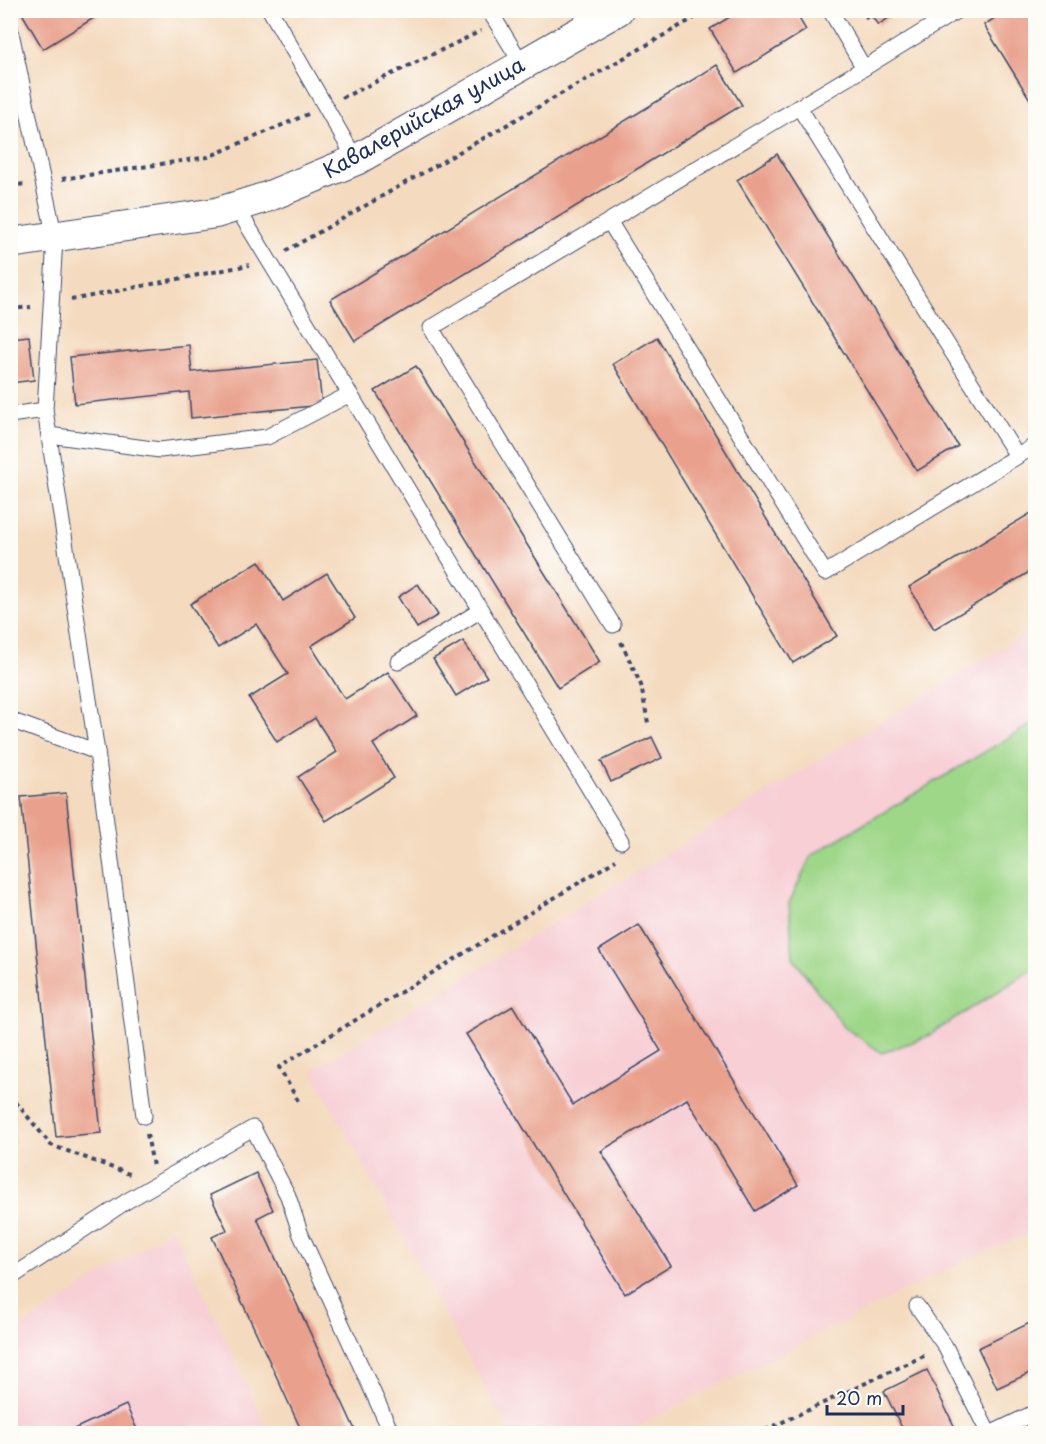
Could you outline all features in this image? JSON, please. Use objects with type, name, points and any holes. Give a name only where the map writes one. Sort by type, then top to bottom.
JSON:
[{"type":"street","name":"Кавалерийская улица","points":[[10,243],[55,238],[237,208],[304,183],[356,160],[618,10]]},
{"type":"lane","points":[[270,10],[356,160]]},
{"type":"lane","points":[[830,10],[864,68]]},
{"type":"lane","points":[[613,625],[431,328],[958,10]]},
{"type":"lane","points":[[493,17],[522,64]]},
{"type":"lane","points":[[10,28],[17,78],[44,182],[55,238],[45,410],[98,752],[144,1116]]},
{"type":"lane","points":[[799,107],[1017,456]]},
{"type":"lane","points":[[237,208],[621,841]]},
{"type":"lane","points":[[609,221],[825,573],[1035,444]]},
{"type":"lane","points":[[49,435],[160,450],[267,437],[350,394]]},
{"type":"lane","points":[[10,415],[45,410]]},
{"type":"lane","points":[[398,662],[481,610]]},
{"type":"lane","points":[[10,720],[98,752]]},
{"type":"lane","points":[[10,1278],[156,1184],[253,1128],[288,1196],[301,1235],[392,1434]]},
{"type":"lane","points":[[918,1306],[945,1346],[990,1434],[1035,1412]]},
{"type":"path","points":[[10,309],[51,304],[269,261],[708,10]]},
{"type":"path","points":[[10,186],[208,157],[325,106],[493,17]]},
{"type":"path","points":[[613,625],[641,685],[648,723]]},
{"type":"path","points":[[298,1101],[279,1067],[628,853],[621,841]]},
{"type":"path","points":[[10,1095],[51,1145],[156,1184]]},
{"type":"path","points":[[144,1116],[156,1184]]},
{"type":"path","points":[[757,1434],[945,1346]]},
{"type":"shaded area","points":[[1035,628],[1035,1230],[949,1268],[624,1433],[510,1433],[312,1071]]},
{"type":"shaded area","points":[[173,1228],[269,1433],[11,1434],[11,1334]]},
{"type":"green space","points":[[1035,722],[1035,968],[926,1037],[882,1053],[844,1027],[793,958],[789,903],[812,855]]},
{"type":"building","points":[[20,10],[107,10],[43,49]]},
{"type":"building","points":[[194,10],[206,10],[197,16]]},
{"type":"building","points":[[741,10],[794,10],[806,30],[737,73],[710,29]]},
{"type":"building","points":[[861,10],[901,10],[878,25],[871,15],[866,18]]},
{"type":"building","points":[[1007,10],[1036,11],[1036,109],[984,25]]},
{"type":"building","points":[[717,65],[742,105],[355,341],[330,300]]},
{"type":"building","points":[[777,154],[958,446],[917,471],[737,180]]},
{"type":"building","points":[[29,336],[34,380],[10,383],[10,338]]},
{"type":"building","points":[[657,337],[837,636],[793,663],[613,364]]},
{"type":"building","points":[[189,345],[192,372],[317,360],[322,405],[191,418],[189,392],[75,404],[70,357]]},
{"type":"building","points":[[416,366],[600,662],[558,688],[375,391]]},
{"type":"building","points":[[1036,510],[1036,568],[934,629],[909,587]]},
{"type":"building","points":[[259,561],[283,601],[327,573],[355,618],[311,646],[345,699],[388,672],[417,716],[373,744],[394,778],[326,821],[298,777],[337,752],[315,718],[277,742],[249,698],[288,674],[256,624],[218,648],[190,604]]},
{"type":"building","points":[[418,584],[438,615],[417,628],[398,597]]},
{"type":"building","points":[[463,641],[487,677],[456,696],[433,659]]},
{"type":"building","points":[[652,737],[662,758],[611,782],[601,761]]},
{"type":"building","points":[[66,793],[101,1133],[56,1137],[21,797]]},
{"type":"building","points":[[639,925],[798,1185],[755,1211],[687,1099],[601,1151],[671,1266],[625,1294],[466,1034],[513,1006],[573,1105],[661,1051],[599,950]]},
{"type":"building","points":[[10,1129],[12,1129],[14,1144],[10,1144]]},
{"type":"building","points":[[256,1173],[273,1210],[257,1218],[357,1434],[303,1434],[212,1237],[227,1230],[210,1195]]},
{"type":"building","points":[[1036,1320],[1036,1370],[997,1388],[978,1348]]},
{"type":"building","points":[[927,1370],[958,1434],[905,1434],[884,1391]]},
{"type":"building","points":[[126,1405],[139,1434],[63,1434]]}]
